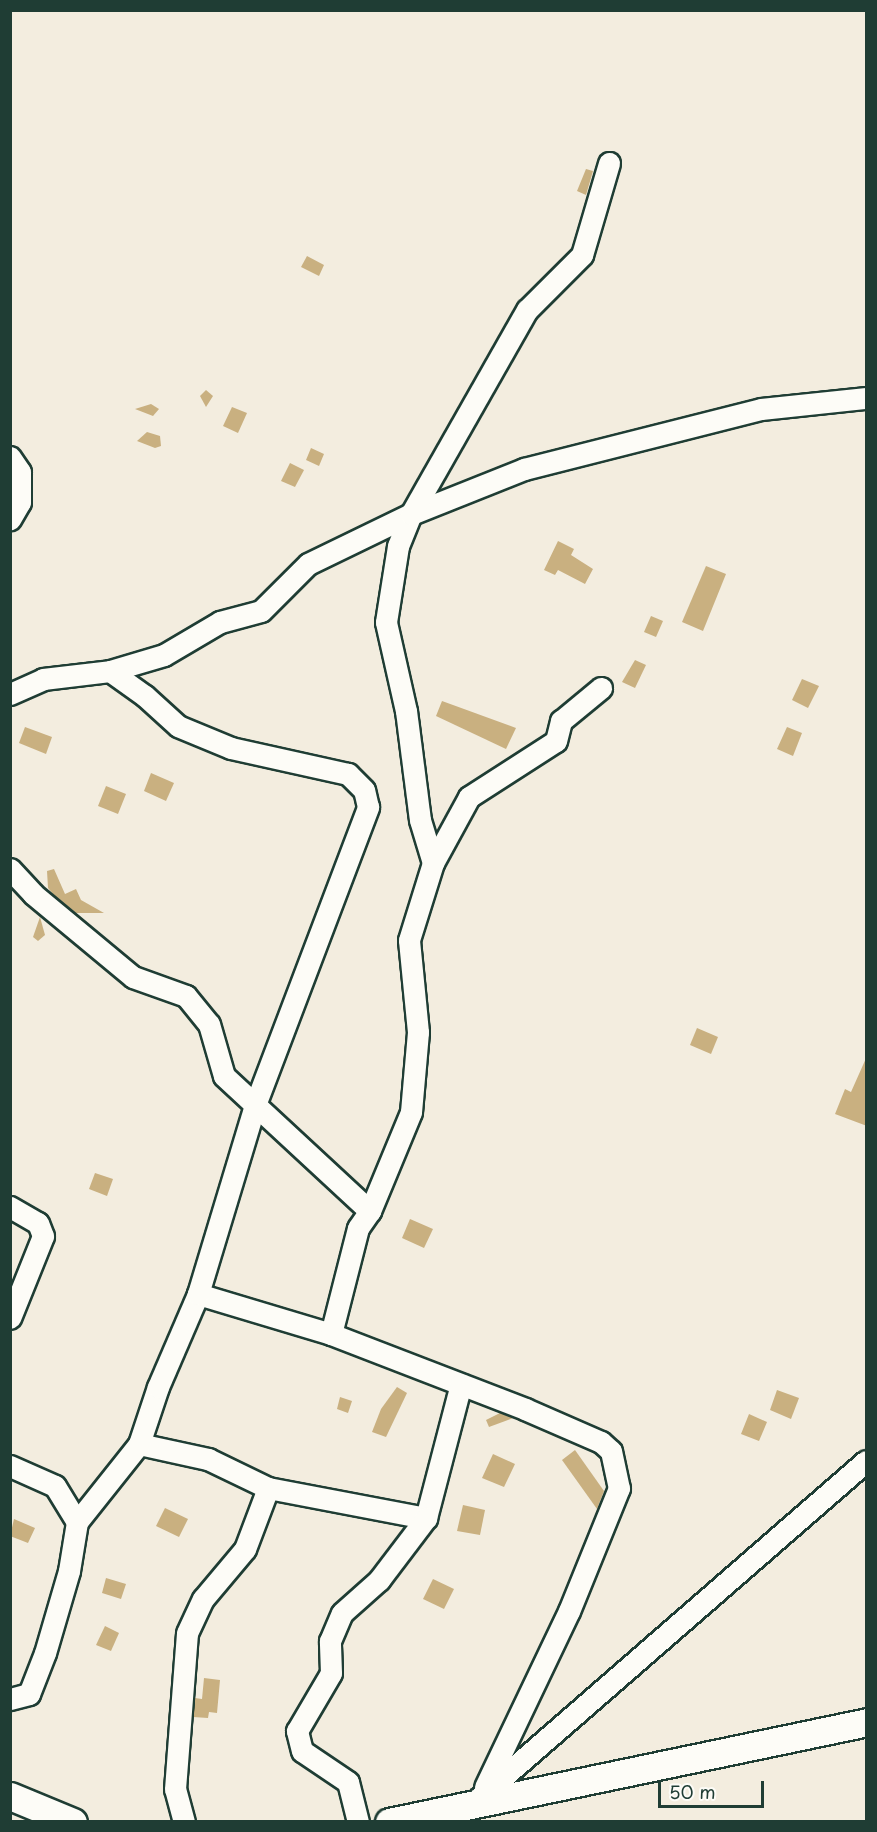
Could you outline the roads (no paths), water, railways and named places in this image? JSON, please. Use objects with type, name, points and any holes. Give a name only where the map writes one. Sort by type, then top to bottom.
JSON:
[{"type":"main road","points":[[389,1821],[867,1722]]},
{"type":"main road","points":[[10,1796],[73,1821]]},
{"type":"street","points":[[432,863],[420,820],[406,711],[386,622],[398,546],[411,514],[527,310],[582,255],[609,163]]},
{"type":"street","points":[[10,694],[43,679],[110,671],[164,655],[220,622],[261,611],[308,564],[411,514],[524,469],[761,409],[867,398]]},
{"type":"street","points":[[10,457],[20,472],[20,502],[10,519]]},
{"type":"street","points":[[10,1699],[29,1694],[45,1653],[69,1571],[77,1522],[139,1444],[158,1387],[198,1294],[255,1105],[368,807],[364,790],[348,774],[231,748],[178,726],[145,696],[110,671]]},
{"type":"street","points":[[331,1334],[358,1228],[370,1211],[411,1112],[418,1032],[410,940],[432,863],[469,797],[556,741],[561,721],[602,688]]},
{"type":"street","points":[[10,869],[33,894],[133,977],[186,996],[209,1024],[224,1076],[370,1211]]},
{"type":"street","points":[[10,1207],[38,1223],[43,1236],[10,1318]]},
{"type":"street","points":[[198,1294],[331,1334],[601,1442],[611,1451],[619,1488],[568,1611],[481,1796]]},
{"type":"street","points":[[358,1821],[348,1782],[302,1751],[297,1731],[331,1673],[330,1641],[342,1613],[380,1580],[426,1518],[460,1384]]},
{"type":"street","points":[[139,1444],[208,1459],[268,1488],[426,1518]]},
{"type":"street","points":[[481,1796],[867,1461]]},
{"type":"street","points":[[10,1466],[55,1486],[77,1522]]},
{"type":"street","points":[[184,1821],[174,1789],[187,1633],[203,1599],[244,1550],[268,1488]]},
{"type":"street","points":[[481,1796],[867,1722]]}]
